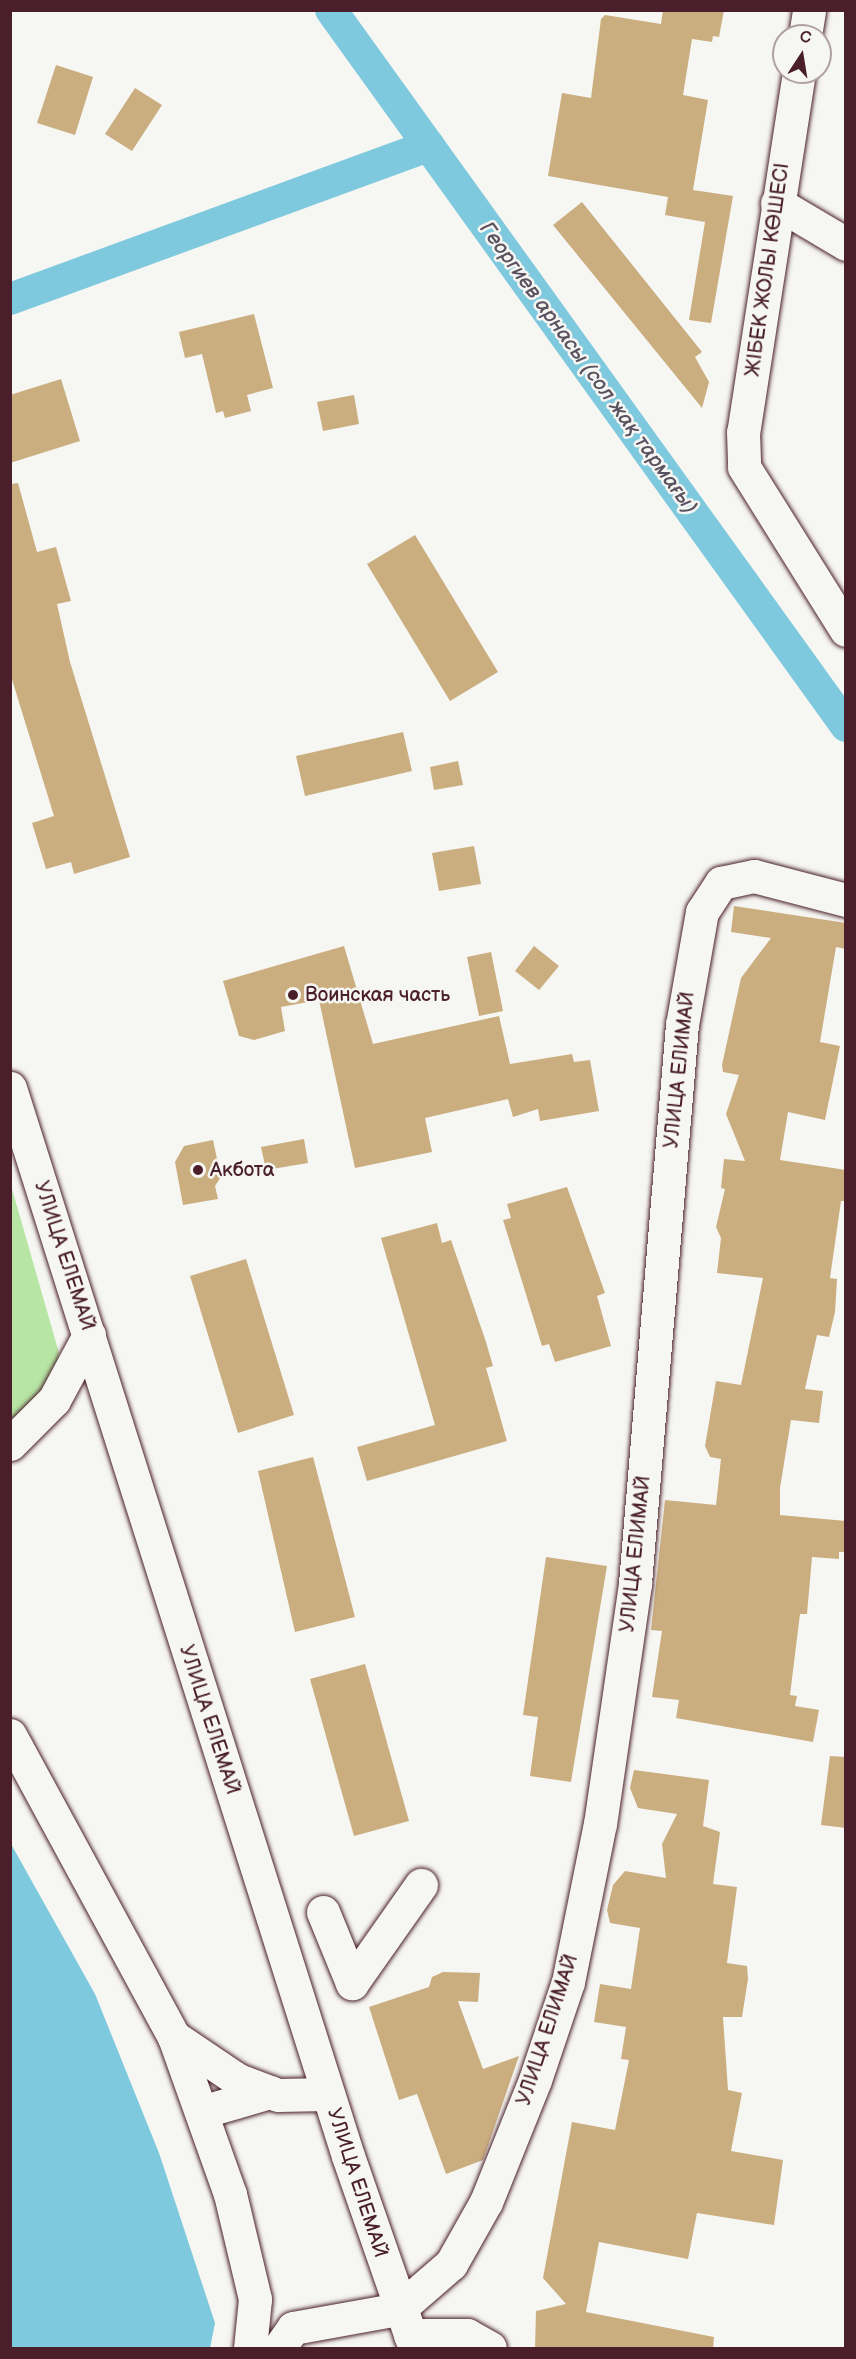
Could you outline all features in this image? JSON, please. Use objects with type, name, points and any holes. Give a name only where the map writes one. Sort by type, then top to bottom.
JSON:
[{"type":"street","name":"ЖІБЕК ЖОЛЫ КӨШЕСІ","points":[[797,84],[743,432],[744,467],[846,630]]},
{"type":"street","points":[[777,203],[846,244]]},
{"type":"street","name":"УЛИЦА ЕЛИМАЙ","points":[[408,2331],[451,2264],[486,2202],[568,1982],[600,1824],[635,1583],[682,1025],[702,912],[721,883],[754,876],[846,900]]},
{"type":"street","name":"УЛИЦА ЕЛЕМАЙ","points":[[10,1088],[328,2094],[408,2331]]},
{"type":"street","points":[[10,1444],[54,1400],[89,1335]]},
{"type":"street","points":[[10,1735],[174,2037],[231,2194],[255,2299],[250,2349]]},
{"type":"street","points":[[322,1912],[352,1983],[421,1885]]},
{"type":"street","points":[[174,2037],[238,2080],[270,2091],[328,2094]]},
{"type":"street","points":[[201,2112],[270,2091]]},
{"type":"street","points":[[279,2349],[293,2328],[467,2335],[490,2348]]},
{"type":"green space","points":[[10,1182],[59,1353],[48,1395],[10,1424]]},
{"type":"water","points":[[11,1844],[95,1994],[159,2153],[215,2323],[210,2348],[11,2348]]},
{"type":"building","points":[[663,10],[724,10],[719,37],[713,36],[712,42],[692,39],[683,95],[708,100],[693,190],[733,196],[711,323],[689,320],[705,222],[665,215],[668,197],[548,176],[562,93],[591,98],[601,19],[605,15],[661,24]]},
{"type":"building","points":[[56,65],[93,77],[75,135],[37,123]]},
{"type":"building","points":[[135,88],[162,105],[132,151],[105,134]]},
{"type":"building","points":[[582,202],[702,352],[695,357],[709,382],[702,408],[553,225]]},
{"type":"building","points":[[254,314],[273,388],[247,395],[251,411],[225,418],[223,411],[216,413],[202,354],[185,358],[179,332]]},
{"type":"building","points":[[61,379],[80,441],[10,463],[10,395]]},
{"type":"building","points":[[354,395],[359,424],[323,431],[317,402]]},
{"type":"building","points":[[18,483],[37,552],[56,547],[71,601],[57,604],[70,662],[130,857],[74,874],[71,862],[46,869],[32,823],[54,816],[10,673],[10,484]]},
{"type":"building","points":[[415,535],[498,672],[450,701],[367,564]]},
{"type":"building","points":[[403,732],[412,771],[305,796],[296,756]]},
{"type":"building","points":[[458,761],[463,785],[434,790],[430,767]]},
{"type":"building","points":[[474,846],[481,884],[439,891],[432,853]]},
{"type":"building","points":[[734,906],[846,923],[846,949],[836,947],[820,1042],[840,1046],[825,1120],[788,1112],[780,1160],[846,1170],[846,1201],[841,1201],[830,1278],[837,1279],[835,1312],[829,1337],[817,1335],[805,1389],[823,1391],[819,1423],[791,1420],[780,1488],[780,1515],[846,1521],[846,1552],[839,1552],[839,1559],[812,1557],[807,1614],[800,1614],[790,1695],[797,1696],[795,1706],[819,1710],[813,1742],[676,1718],[679,1700],[652,1697],[662,1631],[651,1630],[665,1500],[716,1505],[721,1459],[710,1457],[705,1446],[716,1381],[741,1385],[763,1278],[717,1273],[721,1238],[716,1227],[725,1189],[721,1188],[724,1159],[745,1161],[726,1114],[739,1075],[723,1072],[722,1065],[741,978],[771,938],[731,932]]},
{"type":"building","points":[[344,946],[373,1044],[499,1016],[510,1064],[572,1054],[574,1062],[590,1060],[599,1111],[540,1121],[538,1109],[513,1117],[508,1099],[425,1118],[432,1152],[355,1168],[319,1000],[281,1007],[285,1031],[254,1040],[239,1036],[223,981]]},
{"type":"building","points":[[534,946],[559,966],[539,990],[515,971]]},
{"type":"building","points":[[491,952],[503,1011],[479,1016],[467,957]]},
{"type":"building","points":[[304,1139],[308,1163],[266,1170],[261,1147]]},
{"type":"building","name":"Акбота","points":[[213,1140],[221,1177],[215,1186],[218,1199],[183,1205],[175,1162],[184,1146]]},
{"type":"building","points":[[567,1187],[605,1293],[597,1296],[611,1346],[555,1362],[549,1344],[542,1346],[503,1220],[511,1218],[507,1204]]},
{"type":"building","points":[[437,1223],[442,1243],[451,1240],[486,1342],[493,1366],[486,1368],[507,1441],[367,1481],[357,1447],[435,1425],[381,1238]]},
{"type":"building","points":[[246,1259],[294,1415],[238,1433],[190,1276]]},
{"type":"building","points":[[313,1457],[355,1617],[295,1632],[258,1471]]},
{"type":"building","points":[[546,1557],[607,1566],[571,1782],[530,1776],[538,1717],[523,1715]]},
{"type":"building","points":[[365,1664],[409,1821],[354,1836],[310,1679]]},
{"type":"building","points":[[830,1756],[846,1757],[846,1828],[821,1825]]},
{"type":"building","points":[[634,1770],[709,1780],[703,1826],[720,1832],[713,1884],[737,1887],[727,1963],[747,1966],[748,1979],[742,2017],[723,2017],[728,2090],[742,2093],[731,2151],[783,2160],[774,2225],[697,2213],[688,2259],[599,2242],[586,2312],[714,2337],[713,2349],[535,2349],[536,2311],[566,2304],[543,2278],[572,2122],[615,2130],[629,2060],[621,2059],[626,2027],[594,2022],[600,1984],[631,1989],[640,1928],[610,1923],[607,1910],[613,1885],[625,1871],[666,1878],[662,1844],[677,1814],[638,1808],[630,1788]]},
{"type":"building","points":[[443,1972],[480,1973],[478,2002],[458,2001],[483,2069],[519,2056],[483,2160],[446,2174],[417,2094],[399,2100],[369,2007],[429,1987],[432,1977]]},
{"type":"waterway","name":"Георгиев арнасы (сол жақ тармағы)","points":[[331,10],[846,726]]},
{"type":"waterway","points":[[10,299],[429,146]]},
{"type":"place","name":"Воинская часть","points":[[293,995]]},
{"type":"place","name":"Акбота","points":[[198,1170]]}]
